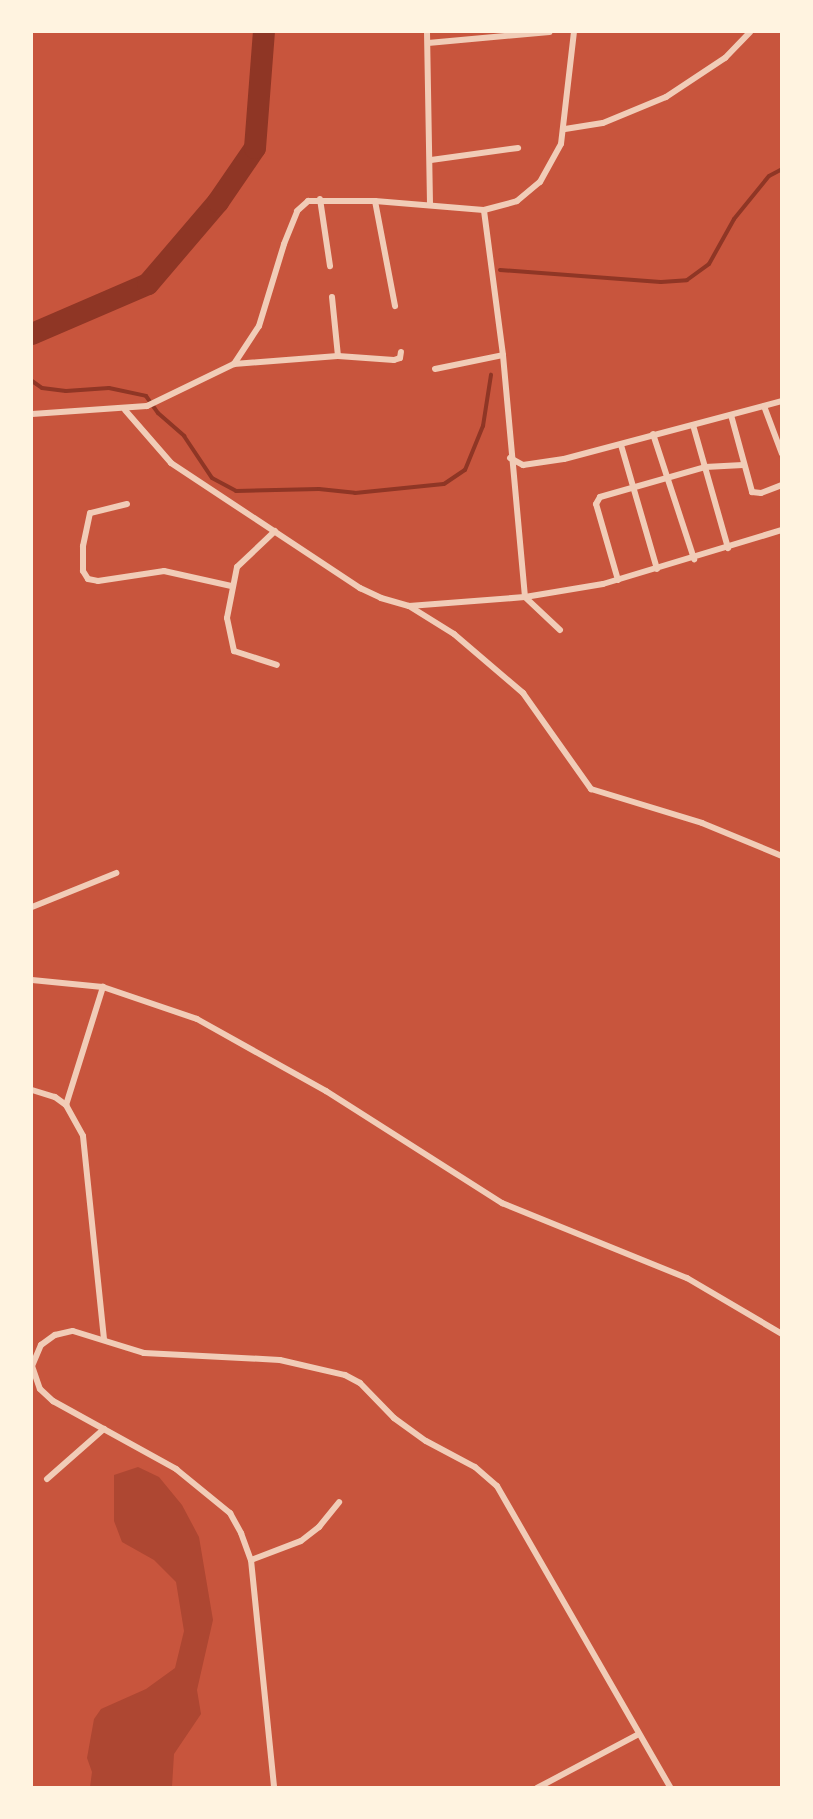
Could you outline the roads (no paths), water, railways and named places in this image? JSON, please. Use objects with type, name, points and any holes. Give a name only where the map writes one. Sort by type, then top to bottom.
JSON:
[{"type":"street","points":[[427,32],[430,204]]},
{"type":"street","points":[[428,43],[498,33],[550,32]]},
{"type":"street","points":[[234,364],[259,326],[297,212],[308,201],[320,199],[375,201],[484,210],[517,201],[535,187],[554,160],[565,129],[574,32]]},
{"type":"street","points":[[565,129],[603,123],[666,97],[725,58],[750,32]]},
{"type":"street","points":[[431,160],[518,148]]},
{"type":"street","points":[[320,199],[330,266]]},
{"type":"street","points":[[375,201],[395,306]]},
{"type":"street","points":[[484,210],[503,355],[510,458],[525,597],[560,630]]},
{"type":"street","points":[[332,297],[338,356]]},
{"type":"street","points":[[32,414],[125,410],[147,406],[234,364],[338,356],[394,360],[400,358],[401,352]]},
{"type":"street","points":[[435,369],[503,355]]},
{"type":"street","points":[[510,458],[523,465],[621,445],[653,434],[782,401]]},
{"type":"street","points":[[764,406],[782,454]]},
{"type":"street","points":[[125,410],[171,463],[360,588],[409,606],[454,634],[523,693],[591,789],[702,823],[782,856]]},
{"type":"street","points":[[731,415],[752,492],[761,493],[782,485]]},
{"type":"street","points":[[693,425],[728,548]]},
{"type":"street","points":[[653,434],[694,559]]},
{"type":"street","points":[[621,445],[657,569]]},
{"type":"street","points":[[618,580],[597,504],[600,497],[705,467],[743,465]]},
{"type":"street","points":[[127,504],[90,513],[83,546],[83,571],[88,579],[98,581],[164,571],[231,586]]},
{"type":"street","points":[[409,606],[525,597],[618,580],[694,559],[782,530]]},
{"type":"street","points":[[275,531],[237,567],[231,586],[227,618],[234,651],[277,665]]},
{"type":"street","points":[[32,907],[116,873]]},
{"type":"street","points":[[32,980],[103,987],[171,1007],[239,1040],[501,1203],[669,1269],[782,1334]]},
{"type":"street","points":[[66,1105],[103,987]]},
{"type":"street","points":[[32,1090],[55,1097],[66,1105],[78,1124],[87,1154],[104,1339]]},
{"type":"street","points":[[274,1788],[251,1560],[230,1513],[206,1491],[53,1401],[40,1389],[32,1366],[41,1345],[55,1335],[73,1331],[144,1353],[280,1360],[345,1375],[426,1442],[486,1475],[506,1499],[559,1599],[671,1788]]},
{"type":"street","points":[[47,1479],[104,1429]]},
{"type":"street","points":[[251,1560],[301,1541],[319,1527],[339,1502]]},
{"type":"street","points":[[537,1788],[639,1734]]},
{"type":"waterway","points":[[32,334],[148,284],[218,202],[255,148],[264,32]]},
{"type":"waterway","points":[[500,270],[661,282],[687,280],[709,264],[734,219],[769,176],[782,169]]},
{"type":"waterway","points":[[32,381],[42,388],[66,391],[109,388],[146,396],[158,413],[184,436],[212,478],[236,491],[319,489],[355,493],[444,484],[465,470],[483,426],[491,375]]}]
